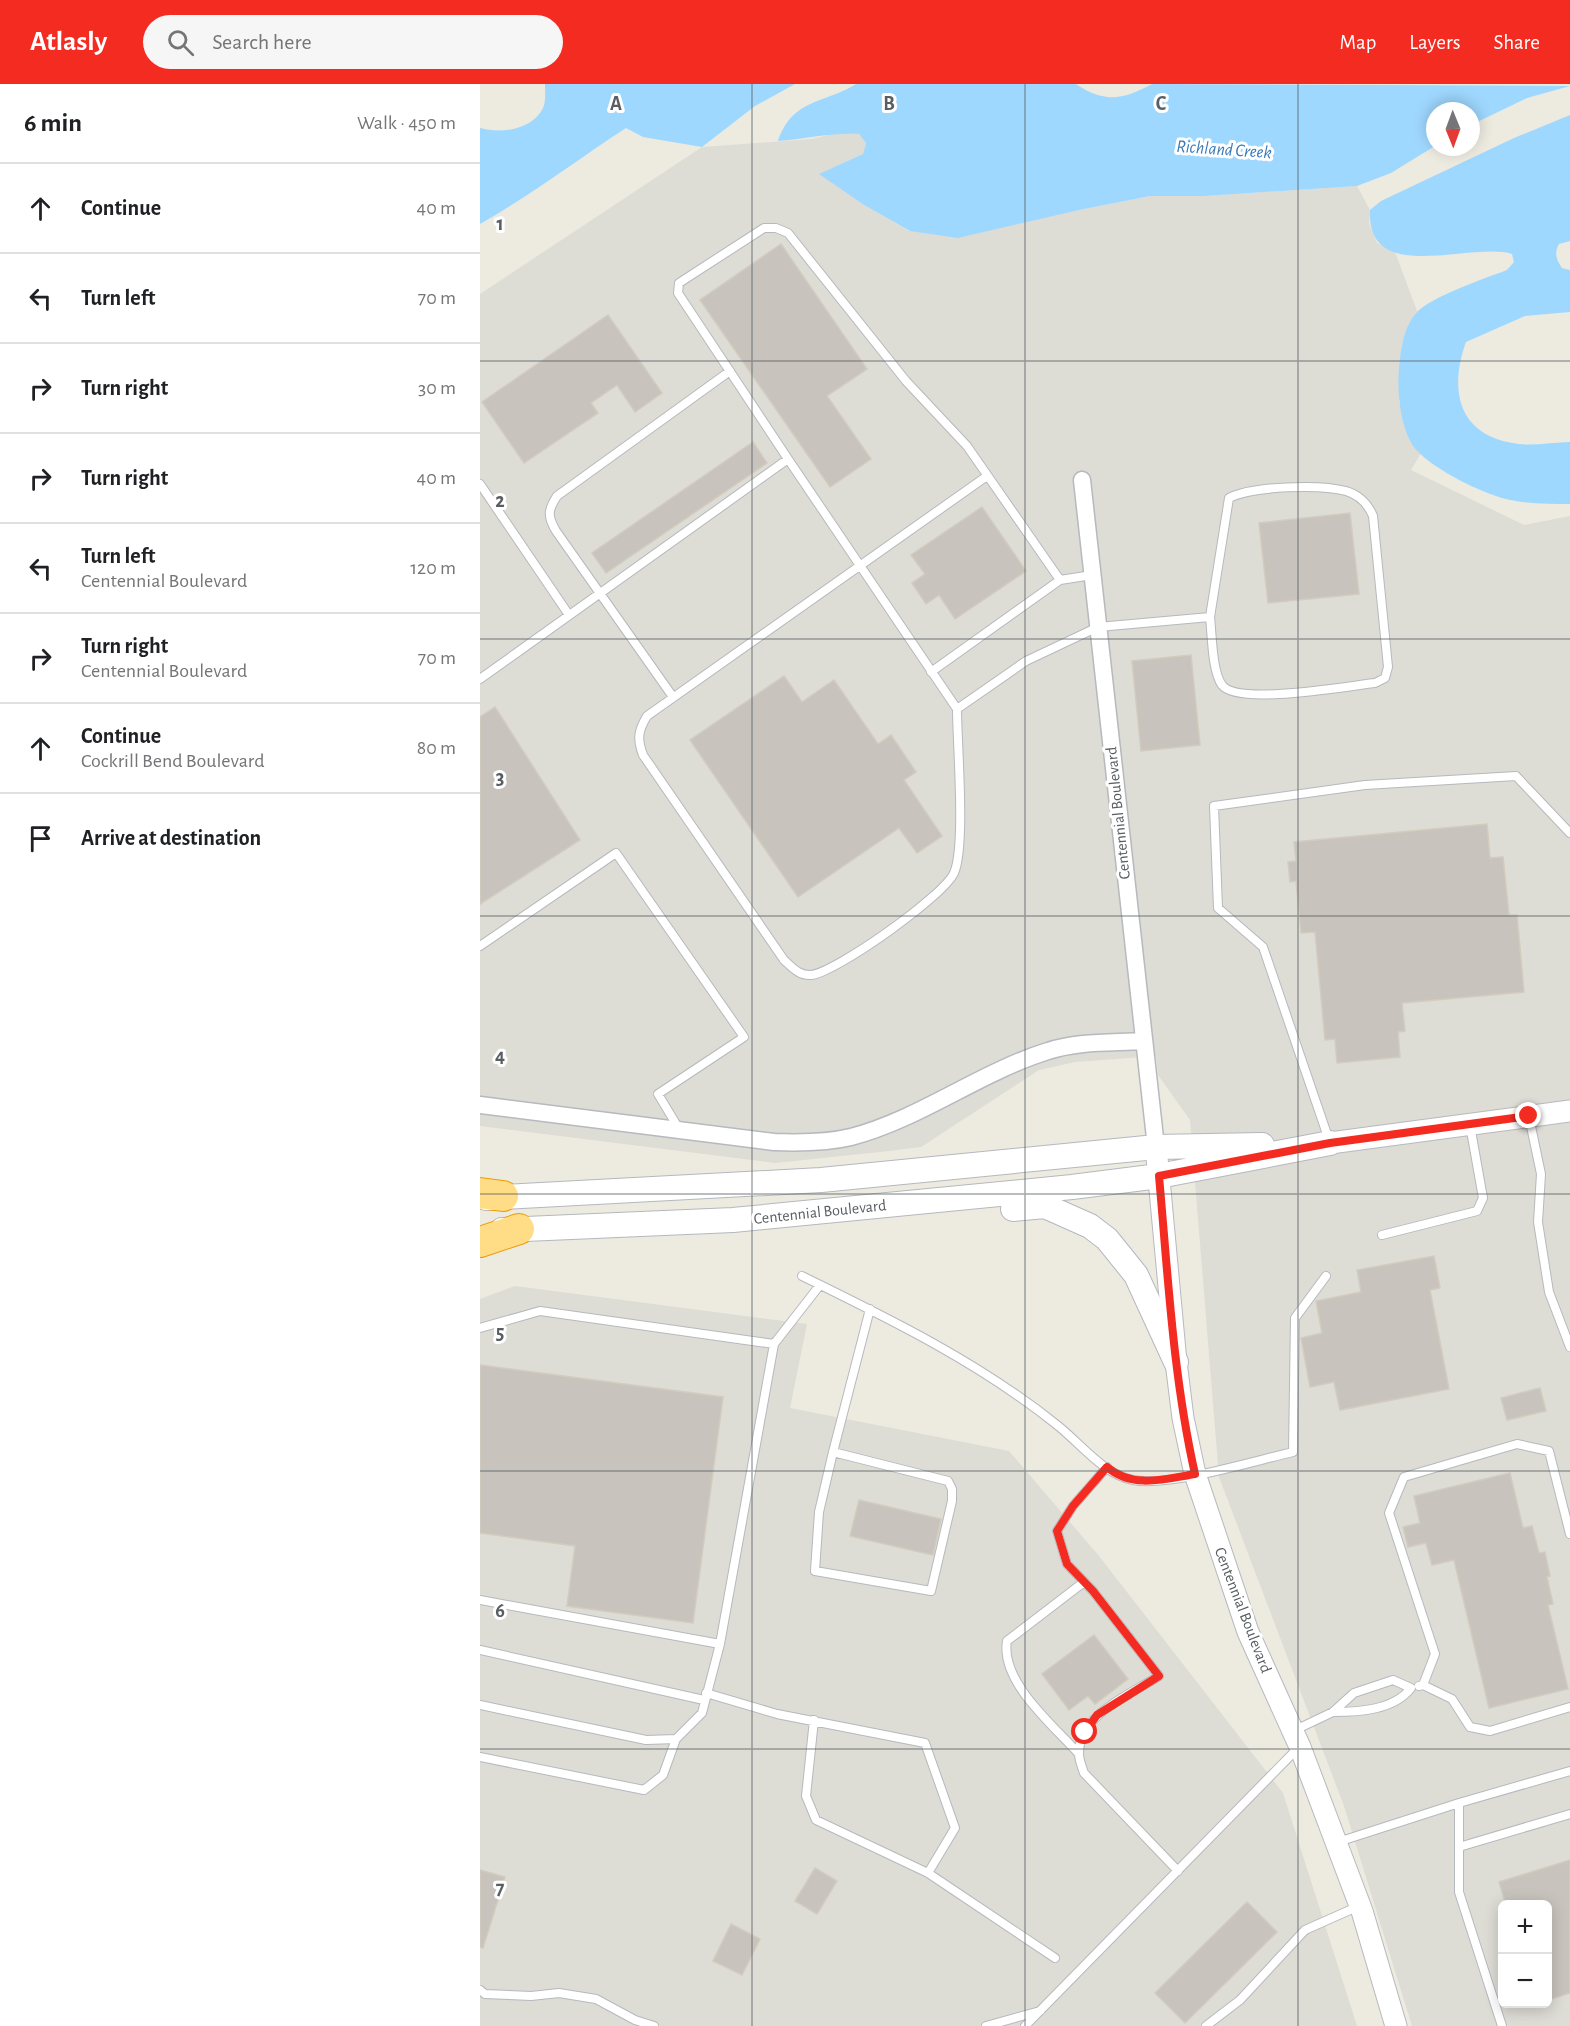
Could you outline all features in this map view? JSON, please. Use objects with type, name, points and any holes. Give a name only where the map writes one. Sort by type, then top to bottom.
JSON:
[{"type":"highway","points":[[480,1242],[519,1228]]},
{"type":"main road","name":"Centennial Boulevard","points":[[488,1196],[821,1180],[1156,1147],[1330,1143]]},
{"type":"main road","name":"Centennial Boulevard","points":[[480,1232],[519,1228],[733,1221],[1159,1176],[1330,1143]]},
{"type":"main road","points":[[733,1221],[827,1227],[1045,1206],[1090,1226],[1122,1255],[1136,1275],[1176,1362]]},
{"type":"street","name":"Centennial Boulevard","points":[[1082,480],[1156,1147],[1183,1418],[1195,1474],[1248,1632],[1296,1739],[1336,1843],[1359,1905],[1396,2026]]},
{"type":"street","points":[[482,1102],[679,1130],[786,1142],[823,1142],[872,1131],[1007,1066],[1051,1050],[1081,1044],[1143,1041]]},
{"type":"street","points":[[1330,1143],[1570,1111]]},
{"type":"lane","points":[[987,476],[860,563],[647,716],[638,730],[643,755],[784,960],[796,971],[807,975],[829,970],[915,912],[942,889],[954,873],[959,848],[957,709],[860,563],[788,459],[678,293],[679,283],[764,228],[776,228],[788,233],[906,381],[967,447],[1060,580]]},
{"type":"lane","points":[[674,697],[556,531],[548,518],[549,509],[557,496],[730,371]]},
{"type":"lane","points":[[480,679],[788,459]]},
{"type":"lane","points":[[480,484],[569,615]]},
{"type":"lane","points":[[1321,487],[1347,492],[1369,506],[1375,527],[1388,667],[1387,675],[1380,682],[1257,696],[1236,694],[1223,688],[1218,679],[1210,617],[1229,498],[1242,492],[1321,487]]},
{"type":"lane","points":[[931,672],[1060,580],[1092,576]]},
{"type":"lane","points":[[957,709],[1026,661],[1098,627],[1210,617]]},
{"type":"lane","points":[[1330,1143],[1263,946],[1218,908],[1214,806],[1365,785],[1516,776],[1569,830],[1570,834]]},
{"type":"lane","points":[[480,946],[616,853],[744,1037],[658,1094],[679,1130]]},
{"type":"lane","points":[[1529,1116],[1541,1174],[1539,1222],[1549,1292],[1570,1347]]},
{"type":"lane","points":[[1382,1235],[1477,1211],[1483,1198],[1470,1124]]},
{"type":"lane","points":[[802,1276],[870,1309],[961,1359],[1054,1423],[1115,1474],[1132,1480],[1149,1481],[1195,1474],[1293,1452],[1295,1318],[1326,1276]]},
{"type":"lane","points":[[480,1757],[644,1790],[663,1775],[676,1739],[702,1713],[720,1644],[774,1344],[820,1285]]},
{"type":"lane","points":[[833,1452],[948,1480],[952,1489],[952,1501],[931,1591],[815,1571],[819,1512],[833,1452],[870,1309]]},
{"type":"lane","points":[[480,1328],[540,1311],[774,1344]]},
{"type":"lane","points":[[1424,1685],[1435,1654],[1389,1513],[1404,1477],[1517,1444],[1549,1451],[1570,1534]]},
{"type":"lane","points":[[1107,1467],[1073,1506],[1057,1531],[1067,1564],[1159,1676],[1097,1715],[1085,1732],[1079,1754],[1083,1773],[1178,1871]]},
{"type":"lane","points":[[1079,1754],[1014,1681],[1005,1652],[1007,1641],[1084,1582]]},
{"type":"lane","points":[[480,1600],[720,1644]]},
{"type":"lane","points":[[480,1650],[777,1714],[925,1743],[955,1828],[928,1873]]},
{"type":"lane","points":[[1025,2026],[1178,1871],[1296,1739],[1333,1712],[1354,1693],[1393,1680],[1411,1688],[1424,1685],[1452,1699],[1470,1727],[1490,1731],[1570,1707]]},
{"type":"lane","points":[[1333,1712],[1360,1712],[1402,1699],[1411,1688]]},
{"type":"lane","points":[[480,1705],[646,1740],[676,1739]]},
{"type":"lane","points":[[814,1720],[806,1796],[816,1820],[928,1873],[1055,1958]]},
{"type":"lane","points":[[1336,1843],[1459,1803],[1570,1772]]},
{"type":"lane","points":[[1459,1803],[1459,1892],[1502,2026]]},
{"type":"lane","points":[[1459,1846],[1570,1814]]},
{"type":"lane","points":[[1206,2026],[1240,2000],[1305,1930],[1359,1905]]},
{"type":"lane","points":[[480,1990],[485,1994],[531,1996],[559,1993],[596,1999],[635,2020],[654,2026]]},
{"type":"lane","points":[[986,2026],[1041,2010]]},
{"type":"lane","points":[[1036,2026],[1041,2010]]},
{"type":"shaded area","points":[[837,133],[859,134],[866,143],[863,154],[820,174],[864,205],[909,231],[1079,210],[1150,196],[1205,196],[1357,186],[1370,210],[1369,224],[1377,243],[1395,252],[1417,311],[1409,323],[1402,344],[1399,377],[1399,401],[1405,426],[1410,442],[1421,453],[1411,470],[1524,525],[1570,516],[1570,2026],[1412,2026],[1344,1806],[1219,1477],[1190,1120],[1158,1075],[1156,1056],[1075,1062],[1039,1070],[921,1147],[775,1163],[480,1126],[480,294],[702,147],[812,139]]},
{"type":"shaded area","points":[[515,1286],[807,1324],[790,1408],[1009,1451],[1099,1556],[1283,1793],[1357,2026],[480,2026],[480,1299]]},
{"type":"water","points":[[545,84],[795,84],[755,106],[702,147],[643,137],[626,128],[480,224],[480,128],[506,130],[524,126],[538,115],[544,106]]},
{"type":"water","name":"Richland Creek","points":[[856,84],[1076,84],[1096,94],[1114,97],[1132,93],[1152,84],[1570,86],[1527,98],[1480,121],[1480,102],[1426,102],[1426,152],[1391,173],[1357,186],[1205,196],[1150,196],[958,238],[910,231],[864,205],[819,174],[863,154],[866,143],[859,134],[778,141],[784,127],[801,109]]},
{"type":"water","points":[[1570,115],[1570,241],[1559,244],[1556,253],[1562,268],[1570,270],[1570,312],[1525,316],[1466,342],[1458,378],[1459,394],[1463,409],[1471,422],[1483,432],[1499,440],[1531,445],[1570,442],[1570,504],[1541,504],[1502,498],[1447,473],[1415,449],[1410,441],[1402,415],[1398,387],[1401,354],[1408,325],[1416,313],[1445,294],[1507,270],[1514,262],[1512,254],[1472,252],[1424,256],[1402,254],[1385,248],[1373,233],[1370,210],[1381,201],[1514,138]]},
{"type":"building","points":[[781,244],[867,369],[827,396],[871,459],[830,487],[700,300]]},
{"type":"building","points":[[608,315],[662,393],[635,412],[617,385],[591,403],[598,413],[524,463],[482,402]]},
{"type":"building","points":[[753,442],[767,463],[606,573],[592,553]]},
{"type":"building","points":[[982,507],[1026,571],[955,619],[939,595],[926,604],[912,583],[925,574],[911,555]]},
{"type":"building","points":[[1350,513],[1359,594],[1268,603],[1259,523]]},
{"type":"building","points":[[1191,655],[1200,745],[1141,751],[1132,661]]},
{"type":"building","points":[[784,676],[802,702],[834,680],[878,744],[891,735],[916,772],[904,780],[942,836],[917,853],[899,828],[798,897],[690,740]]},
{"type":"building","points":[[495,707],[580,840],[480,904],[480,717]]},
{"type":"building","points":[[1487,824],[1490,858],[1503,857],[1509,915],[1517,915],[1524,992],[1402,1003],[1405,1031],[1398,1032],[1400,1057],[1337,1063],[1335,1039],[1325,1040],[1315,932],[1301,933],[1296,881],[1290,882],[1288,862],[1296,861],[1294,842]]},
{"type":"building","points":[[1434,1256],[1440,1288],[1430,1290],[1449,1389],[1340,1410],[1334,1382],[1310,1387],[1301,1338],[1322,1333],[1316,1301],[1361,1292],[1357,1270]]},
{"type":"building","points":[[480,1365],[723,1397],[693,1623],[567,1606],[575,1546],[480,1533]]},
{"type":"building","points":[[1540,1388],[1546,1411],[1507,1420],[1501,1398]]},
{"type":"building","points":[[1510,1473],[1523,1528],[1532,1526],[1539,1553],[1545,1552],[1550,1576],[1547,1577],[1553,1604],[1548,1605],[1568,1689],[1489,1708],[1454,1560],[1432,1565],[1426,1543],[1408,1547],[1403,1527],[1420,1523],[1414,1496]]},
{"type":"building","points":[[859,1500],[941,1519],[933,1555],[850,1536]]},
{"type":"building","points":[[1094,1635],[1128,1679],[1095,1704],[1088,1696],[1069,1710],[1042,1674]]},
{"type":"building","points":[[1570,1860],[1570,1993],[1552,1999],[1552,1900],[1504,1900],[1499,1882]]},
{"type":"building","points":[[815,1868],[837,1881],[817,1914],[795,1901]]},
{"type":"building","points":[[480,1870],[505,1877],[483,1948],[480,1947]]},
{"type":"building","points":[[1247,1902],[1277,1932],[1185,2023],[1155,1993]]},
{"type":"building","points":[[731,1924],[760,1939],[742,1975],[713,1961]]},
{"type":"route","points":[[1085,1732],[1097,1715],[1159,1676],[1093,1591],[1067,1564],[1057,1531],[1073,1506],[1107,1467],[1115,1474],[1132,1480],[1149,1481],[1195,1474],[1183,1418],[1176,1362],[1159,1176],[1330,1143],[1529,1116]]}]
